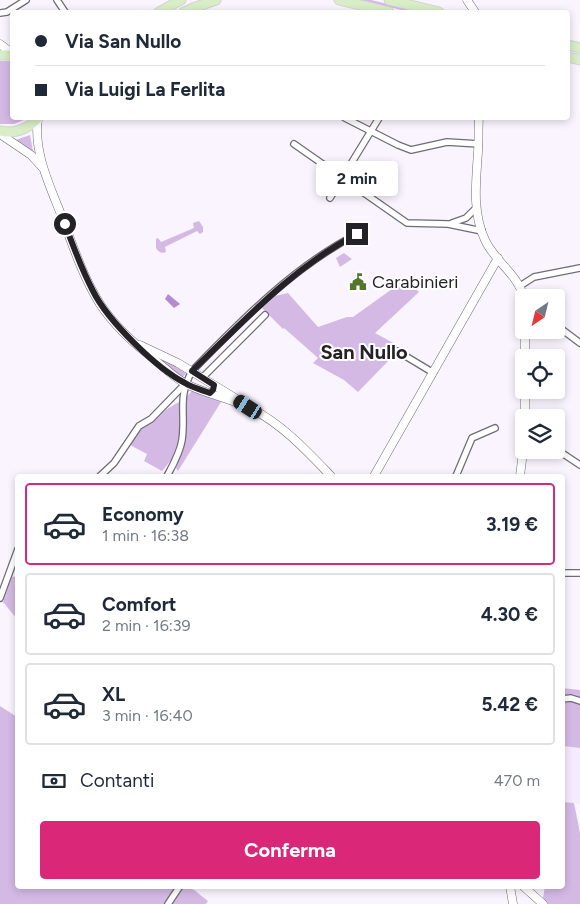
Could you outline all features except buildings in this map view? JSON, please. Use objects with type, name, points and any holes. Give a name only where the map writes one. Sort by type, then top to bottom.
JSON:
[{"type":"main road","points":[[163,10],[181,0]]},
{"type":"main road","points":[[188,10],[216,0]]},
{"type":"main road","points":[[339,0],[381,10]]},
{"type":"main road","points":[[389,0],[431,10]]},
{"type":"main road","points":[[0,44],[10,52]]},
{"type":"main road","points":[[0,133],[21,130],[36,120]]},
{"type":"main road","points":[[38,120],[36,136],[45,170],[76,253],[93,291],[108,315],[144,351],[186,384],[248,407]]},
{"type":"main road","points":[[479,120],[475,185],[479,219],[485,241],[521,289]]},
{"type":"main road","points":[[0,133],[30,155],[45,170]]},
{"type":"main road","points":[[375,474],[498,258]]},
{"type":"main road","points":[[134,342],[192,371],[277,426],[329,474]]},
{"type":"main road","points":[[520,474],[522,459]]},
{"type":"main road","points":[[510,889],[513,904]]},
{"type":"main road","points":[[526,889],[543,904]]},
{"type":"street","points":[[10,10],[26,0]]},
{"type":"street","points":[[349,120],[411,150],[447,142],[478,144]]},
{"type":"street","points":[[330,198],[378,120]]},
{"type":"street","points":[[294,144],[408,223],[448,224],[482,231]]},
{"type":"street","points":[[448,224],[466,218],[477,207]]},
{"type":"street","points":[[460,220],[479,219]]},
{"type":"street","points":[[169,474],[181,444],[182,396],[192,371],[273,292],[319,256],[357,234]]},
{"type":"street","points":[[520,286],[534,277],[580,268]]},
{"type":"street","points":[[202,378],[265,315]]},
{"type":"street","points":[[565,332],[580,343]]},
{"type":"street","points":[[396,351],[432,372]]},
{"type":"street","points":[[102,474],[114,463],[139,426],[151,419],[186,384]]},
{"type":"street","points":[[210,393],[214,385]]},
{"type":"street","points":[[457,474],[472,438],[495,428]]},
{"type":"street","points":[[565,455],[580,465]]},
{"type":"street","points":[[0,598],[14,570]]},
{"type":"street","points":[[565,573],[580,573]]},
{"type":"street","points":[[565,699],[571,698],[580,701]]},
{"type":"street","points":[[168,904],[178,889]]},
{"type":"shaded area","points":[[360,0],[371,0],[413,10],[402,10]]},
{"type":"shaded area","points":[[0,61],[10,61],[10,120],[23,120],[14,124],[0,124]]},
{"type":"shaded area","points":[[30,135],[33,151],[32,152],[16,140]]},
{"type":"shaded area","points":[[199,221],[203,227],[203,232],[200,234],[197,231],[165,247],[165,253],[160,252],[156,248],[156,239],[158,238],[161,242],[194,228],[193,223]]},
{"type":"shaded area","points":[[344,253],[352,259],[340,267],[336,258]]},
{"type":"shaded area","points":[[406,279],[419,292],[375,333],[397,345],[392,353],[393,356],[358,392],[344,380],[313,363],[318,358],[283,329],[262,308],[275,296],[288,293],[318,327],[347,317],[353,317]]},
{"type":"shaded area","points":[[168,294],[180,304],[174,308],[165,299]]},
{"type":"shaded area","points":[[154,355],[178,367],[186,373],[182,378]]},
{"type":"shaded area","points":[[192,391],[221,402],[178,471],[176,468],[186,439],[186,397]]},
{"type":"shaded area","points":[[179,402],[179,439],[172,459],[162,471],[144,461],[147,454],[130,445],[143,427]]},
{"type":"shaded area","points":[[15,576],[15,617],[3,602],[12,577]]},
{"type":"shaded area","points":[[565,688],[580,690],[580,697],[573,694],[565,696]]},
{"type":"shaded area","points":[[568,700],[580,703],[580,748],[565,746],[565,701]]},
{"type":"shaded area","points":[[0,706],[15,716],[15,889],[174,889],[165,904],[0,904]]},
{"type":"shaded area","points":[[565,746],[580,748],[580,804],[565,802]]},
{"type":"shaded area","points":[[565,802],[574,803],[580,833],[580,904],[548,904],[543,898],[544,889],[565,889]]},
{"type":"shaded area","points":[[182,889],[194,890],[208,901],[206,904],[172,904]]},
{"type":"place","name":"Carabinieri","points":[[358,282]]},
{"type":"district","name":"San Nullo","points":[[364,352]]},
{"type":"route","points":[[65,224],[78,259],[93,291],[108,315],[144,351],[178,379],[192,387],[210,393],[214,385],[192,371],[273,292],[319,256],[357,234]]}]
